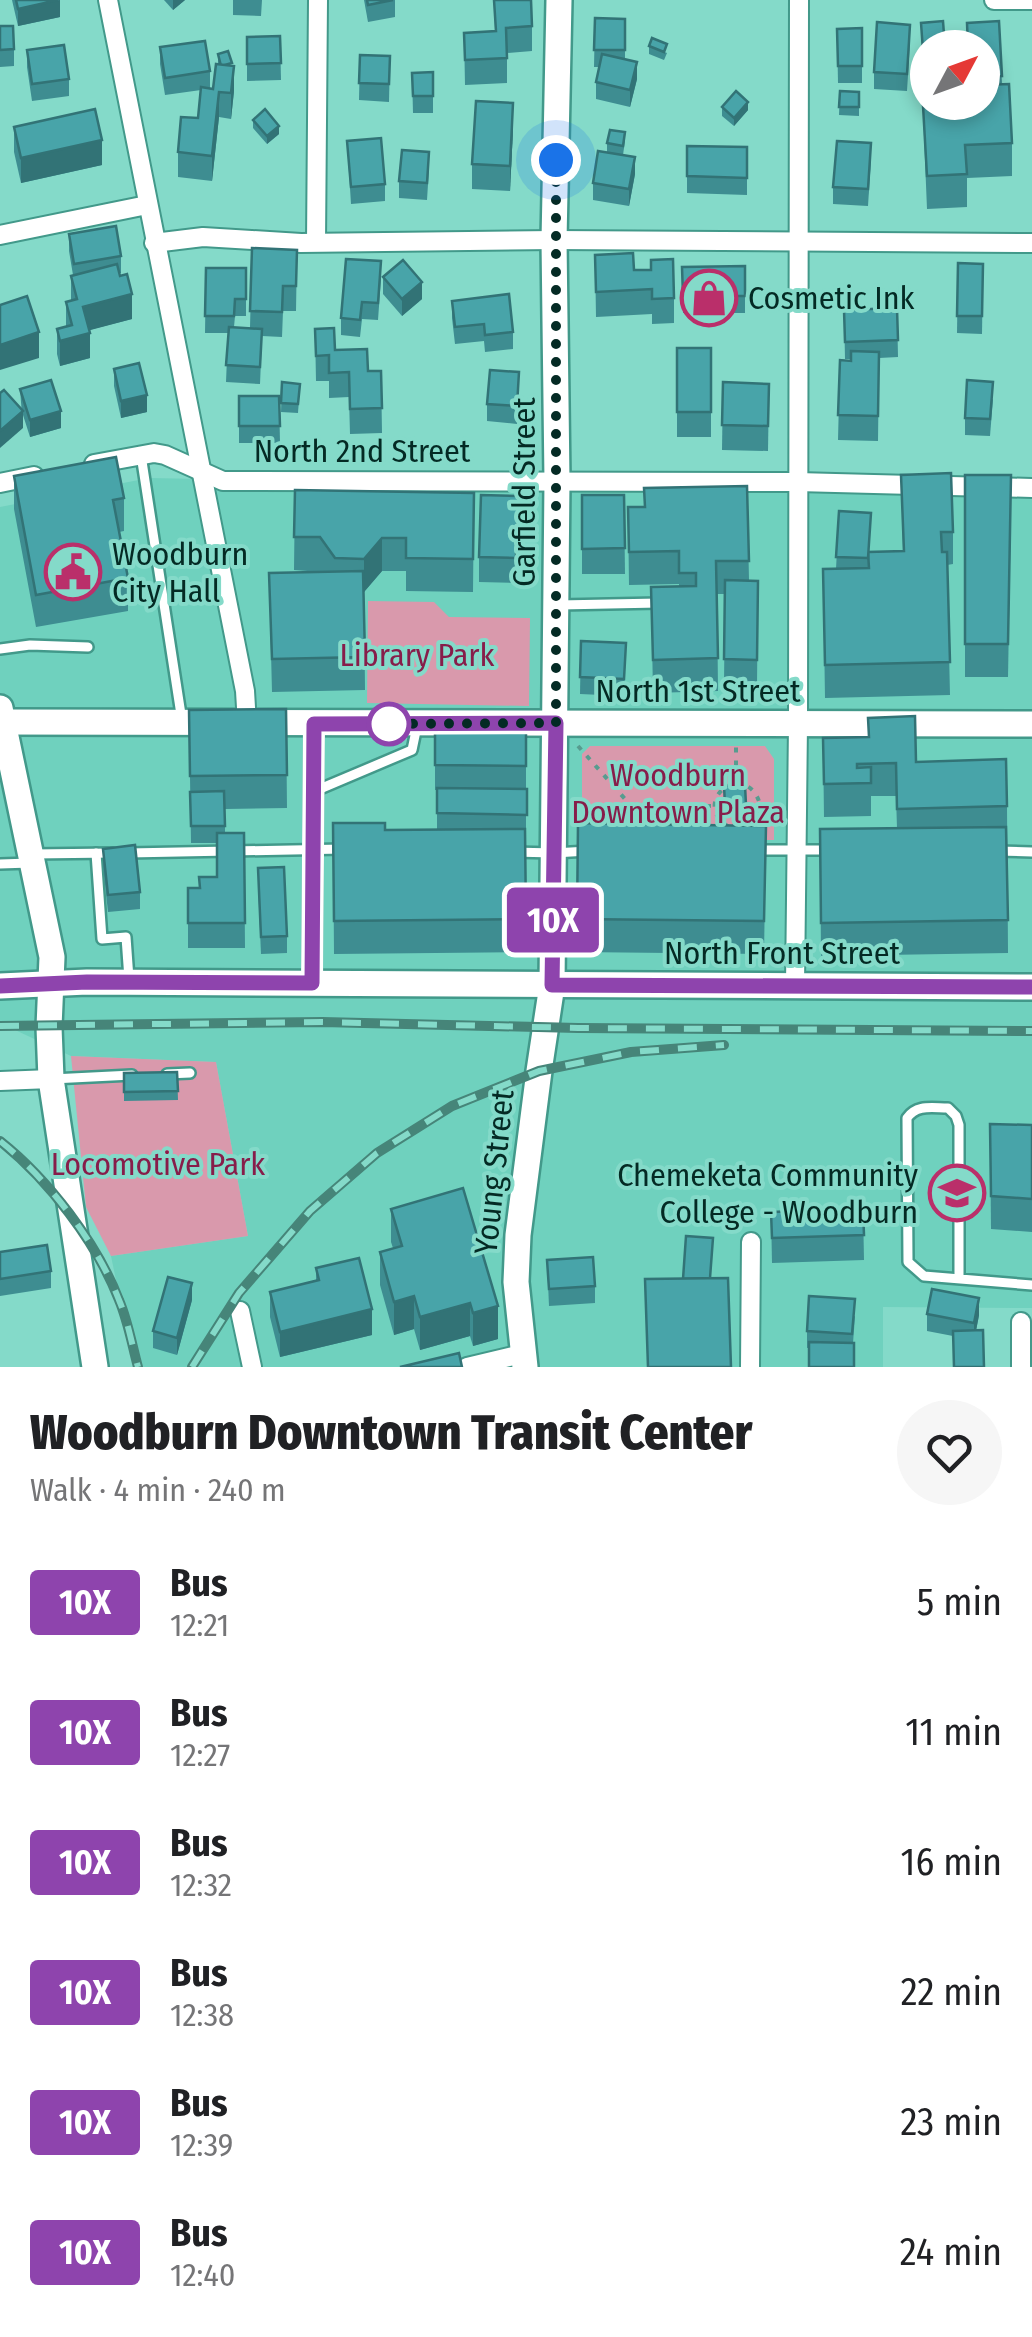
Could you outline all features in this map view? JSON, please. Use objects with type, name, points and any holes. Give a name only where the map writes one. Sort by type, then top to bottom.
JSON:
[{"type":"street","points":[[108,0],[245,691],[246,724]]},
{"type":"street","points":[[316,242],[318,0]]},
{"type":"street","name":"Garfield Street","points":[[552,985],[557,482],[554,240],[559,0]]},
{"type":"street","points":[[795,986],[799,0]]},
{"type":"street","points":[[994,0],[1032,0]]},
{"type":"street","points":[[0,235],[147,204]]},
{"type":"street","points":[[154,243],[203,237],[316,242],[1032,243]]},
{"type":"street","name":"North 2nd Street","points":[[0,482],[154,453],[230,481],[797,482],[1032,488]]},
{"type":"street","points":[[1,718],[52,957],[48,1027],[51,1079],[95,1367]]},
{"type":"street","name":"North 1st Street","points":[[1,718],[183,724],[1032,724]]},
{"type":"street","points":[[312,983],[314,724]]},
{"type":"street","name":"North Front Street","points":[[0,986],[129,982],[1032,987]]},
{"type":"street","name":"Young Street","points":[[524,1361],[516,1282],[518,1234],[552,985]]},
{"type":"street","points":[[0,1081],[51,1079]]},
{"type":"street","points":[[750,1367],[751,1242]]},
{"type":"street","points":[[240,1311],[252,1367]]},
{"type":"street","points":[[1021,1322],[1021,1367]]},
{"type":"street","points":[[467,1367],[524,1361]]},
{"type":"lane","points":[[141,454],[183,724]]},
{"type":"lane","points":[[556,605],[670,602]]},
{"type":"lane","points":[[0,649],[30,645],[88,647]]},
{"type":"lane","points":[[313,792],[412,750],[417,724]]},
{"type":"lane","points":[[0,864],[96,853],[356,849]]},
{"type":"lane","points":[[756,850],[832,850]]},
{"type":"lane","points":[[492,852],[605,851]]},
{"type":"lane","points":[[982,851],[1032,852]]},
{"type":"lane","points":[[96,853],[102,939],[126,937],[129,982]]},
{"type":"lane","points":[[51,1079],[190,1072]]},
{"type":"lane","points":[[959,1278],[959,1125],[948,1108],[920,1108],[907,1118],[908,1262],[924,1276],[1032,1286]]},
{"type":"path","points":[[736,724],[736,783]]},
{"type":"path","points":[[578,746],[625,799]]},
{"type":"path","points":[[736,783],[748,786],[760,806],[754,820],[745,827],[731,828],[720,822],[714,806],[719,792],[736,783]]},
{"type":"path","points":[[641,805],[714,806]]},
{"type":"path","points":[[612,825],[626,812]]},
{"type":"shaded area","points":[[149,478],[1032,495],[1032,1308],[883,1307],[883,1367],[134,1367],[111,1256],[248,1236],[216,1062],[71,1056],[0,1023],[0,507]]},
{"type":"green space","name":"Library Park","points":[[368,601],[434,602],[449,617],[530,618],[529,706],[367,703]]},
{"type":"green space","name":"Woodburn Downtown Plaza","points":[[590,746],[765,746],[774,759],[774,840],[582,840],[582,754]]},
{"type":"green space","name":"Locomotive Park","points":[[71,1056],[216,1062],[248,1236],[111,1256],[86,1207]]},
{"type":"building","points":[[16,0],[58,0],[18,9]]},
{"type":"building","points":[[367,0],[393,0],[368,5]]},
{"type":"building","points":[[494,0],[531,0],[532,26],[506,28],[507,58],[465,60],[464,33],[496,31]]},
{"type":"building","points":[[595,18],[625,19],[625,50],[594,50]]},
{"type":"building","points":[[943,21],[944,30],[922,30],[921,23]]},
{"type":"building","points":[[999,21],[999,30],[967,30],[967,23]]},
{"type":"building","points":[[877,22],[910,25],[907,74],[874,72]]},
{"type":"building","points":[[0,26],[13,26],[14,49],[0,50]]},
{"type":"building","points":[[862,28],[862,66],[838,66],[837,29]]},
{"type":"building","points":[[280,36],[281,63],[247,64],[247,37]]},
{"type":"building","points":[[652,38],[667,44],[664,52],[649,46]]},
{"type":"building","points":[[205,41],[210,71],[165,78],[160,47]]},
{"type":"building","points":[[64,45],[69,79],[32,84],[27,50]]},
{"type":"building","points":[[228,51],[232,63],[221,66],[218,54]]},
{"type":"building","points":[[602,54],[637,62],[630,90],[596,82]]},
{"type":"building","points":[[360,55],[390,56],[389,84],[359,83]]},
{"type":"building","points":[[216,64],[234,66],[231,93],[219,92],[212,156],[178,152],[181,117],[198,118],[201,87],[213,89]]},
{"type":"building","points":[[433,72],[433,96],[413,96],[412,73]]},
{"type":"building","points":[[1000,84],[1009,84],[1012,143],[965,145],[967,174],[927,176],[924,120],[1000,120]]},
{"type":"building","points":[[736,91],[748,102],[734,118],[722,107]]},
{"type":"building","points":[[840,91],[859,92],[859,107],[839,107]]},
{"type":"building","points":[[476,101],[513,103],[510,166],[472,164]]},
{"type":"building","points":[[95,109],[102,140],[21,158],[14,127]]},
{"type":"building","points":[[265,109],[279,126],[267,136],[253,120]]},
{"type":"building","points":[[610,130],[625,132],[623,146],[607,143]]},
{"type":"building","points":[[381,138],[385,184],[351,187],[347,141]]},
{"type":"building","points":[[837,141],[871,143],[868,189],[833,187]]},
{"type":"building","points":[[687,146],[747,147],[747,178],[687,176]]},
{"type":"building","points":[[402,150],[429,152],[427,183],[399,181]]},
{"type":"building","points":[[598,151],[635,157],[629,189],[593,183]]},
{"type":"building","points":[[116,226],[121,256],[74,264],[69,234]]},
{"type":"building","points":[[252,248],[297,250],[296,286],[283,286],[282,312],[250,311]]},
{"type":"building","points":[[633,253],[634,270],[651,270],[651,260],[673,259],[674,298],[652,299],[652,289],[596,292],[595,255]]},
{"type":"building","points":[[346,259],[381,261],[378,303],[362,302],[360,320],[341,318]]},
{"type":"building","points":[[403,260],[422,282],[402,299],[383,277]]},
{"type":"building","points":[[958,263],[983,264],[982,316],[957,316]]},
{"type":"building","points":[[117,264],[120,276],[127,274],[132,294],[83,307],[90,333],[60,341],[57,329],[72,325],[66,302],[77,299],[71,276]]},
{"type":"building","points":[[745,266],[745,296],[683,296],[682,267]]},
{"type":"building","points":[[206,268],[246,268],[246,299],[235,299],[234,316],[205,316]]},
{"type":"building","points":[[509,294],[513,332],[485,335],[484,324],[455,327],[452,301]]},
{"type":"building","points":[[27,296],[39,332],[0,345],[0,305]]},
{"type":"building","points":[[897,308],[898,340],[845,342],[844,310]]},
{"type":"building","points":[[229,327],[262,329],[260,367],[226,365]]},
{"type":"building","points":[[334,328],[335,350],[367,349],[368,371],[381,371],[382,408],[350,409],[349,372],[329,373],[329,355],[316,356],[315,329]]},
{"type":"building","points":[[677,348],[711,348],[711,412],[677,412]]},
{"type":"building","points":[[851,351],[879,352],[878,416],[838,415],[840,360],[851,361]]},
{"type":"building","points":[[139,363],[147,395],[121,401],[114,369]]},
{"type":"building","points":[[490,370],[519,372],[517,406],[487,404]]},
{"type":"building","points":[[51,380],[61,411],[30,420],[20,389]]},
{"type":"building","points":[[967,380],[993,382],[990,419],[965,418]]},
{"type":"building","points":[[282,382],[300,384],[298,404],[281,403]]},
{"type":"building","points":[[723,382],[769,384],[768,426],[722,425]]},
{"type":"building","points":[[4,390],[23,411],[0,431],[0,393]]},
{"type":"building","points":[[239,396],[279,396],[280,426],[239,426]]},
{"type":"building","name":"Woodburn City Hall","points":[[116,457],[124,498],[113,500],[128,578],[36,595],[14,476]]},
{"type":"building","points":[[951,473],[953,532],[941,532],[942,552],[947,552],[950,662],[825,665],[823,569],[869,568],[868,552],[904,551],[901,475]]},
{"type":"building","points":[[965,475],[1011,475],[1008,644],[965,644]]},
{"type":"building","points":[[747,486],[749,561],[716,561],[718,658],[653,660],[651,587],[696,586],[696,573],[679,573],[679,551],[629,552],[628,507],[645,507],[644,488]]},
{"type":"building","points":[[295,490],[474,493],[473,559],[406,558],[406,538],[382,538],[364,559],[335,558],[320,537],[294,537]]},
{"type":"building","points":[[481,495],[518,496],[516,558],[479,557]]},
{"type":"building","points":[[582,495],[624,495],[625,548],[582,549]]},
{"type":"building","points":[[839,511],[871,513],[868,558],[836,557]]},
{"type":"building","points":[[363,571],[365,657],[272,659],[269,573]]},
{"type":"building","points":[[725,580],[758,581],[757,660],[724,659]]},
{"type":"building","points":[[581,641],[626,643],[624,679],[580,677]]},
{"type":"building","points":[[286,709],[287,775],[190,776],[189,710]]},
{"type":"building","points":[[915,716],[916,762],[1006,759],[1007,806],[897,809],[896,763],[857,764],[857,768],[871,767],[871,783],[824,784],[823,738],[869,737],[868,718]]},
{"type":"building","points":[[435,722],[526,723],[526,766],[435,765]]},
{"type":"building","points":[[745,785],[746,805],[725,805],[724,786]]},
{"type":"building","points":[[437,788],[527,789],[527,815],[437,813]]},
{"type":"building","points":[[224,791],[225,826],[191,826],[190,792]]},
{"type":"building","points":[[333,823],[385,823],[385,830],[525,829],[526,919],[334,921]]},
{"type":"building","points":[[578,823],[766,826],[764,921],[577,919]]},
{"type":"building","points":[[1006,827],[1008,920],[821,923],[820,829]]},
{"type":"building","points":[[217,833],[244,833],[245,923],[188,923],[188,888],[200,888],[199,877],[217,877]]},
{"type":"building","points":[[135,845],[140,892],[108,895],[103,849]]},
{"type":"building","points":[[284,867],[287,936],[261,937],[258,868]]},
{"type":"building","points":[[177,1072],[178,1091],[124,1092],[124,1073]]},
{"type":"building","points":[[990,1124],[1032,1125],[1032,1199],[991,1196]]},
{"type":"building","points":[[463,1188],[498,1306],[473,1313],[470,1303],[420,1317],[414,1296],[394,1302],[380,1252],[402,1246],[391,1209]]},
{"type":"building","points":[[863,1209],[864,1235],[772,1238],[771,1212]]},
{"type":"building","points":[[686,1236],[713,1238],[710,1278],[683,1279]]},
{"type":"building","points":[[47,1245],[51,1271],[0,1279],[0,1252]]},
{"type":"building","points":[[593,1257],[595,1286],[549,1289],[547,1260]]},
{"type":"building","points":[[359,1258],[372,1309],[280,1332],[270,1292],[319,1280],[316,1268]]},
{"type":"building","points":[[168,1277],[192,1283],[177,1338],[153,1331]]},
{"type":"building","points":[[728,1278],[731,1367],[648,1367],[645,1279]]},
{"type":"building","points":[[932,1289],[979,1298],[974,1323],[927,1314]]},
{"type":"building","points":[[809,1296],[855,1299],[852,1334],[807,1331]]},
{"type":"building","points":[[983,1330],[984,1367],[954,1367],[953,1331]]},
{"type":"building","points":[[809,1342],[854,1343],[854,1367],[809,1367]]},
{"type":"building","points":[[459,1353],[462,1367],[400,1367]]},
{"type":"railway","points":[[0,1026],[322,1022],[1032,1031]]},
{"type":"railway","points":[[192,1367],[239,1293],[310,1211],[377,1153],[452,1106],[539,1071],[631,1052],[724,1045]]},
{"type":"railway","points":[[0,1141],[53,1193],[98,1256],[122,1308],[138,1367]]},
{"type":"bus line","name":"10X","points":[[0,986],[87,982],[312,983],[314,724],[556,723],[552,985],[1032,987]]},
{"type":"place","name":"Cosmetic Ink","points":[[709,298]]},
{"type":"place","name":"Woodburn City Hall","points":[[73,572]]},
{"type":"place","name":"Chemeketa Community College - Woodburn","points":[[957,1193]]},
{"type":"route","points":[[389,724],[383,724],[556,723],[556,160]]}]
